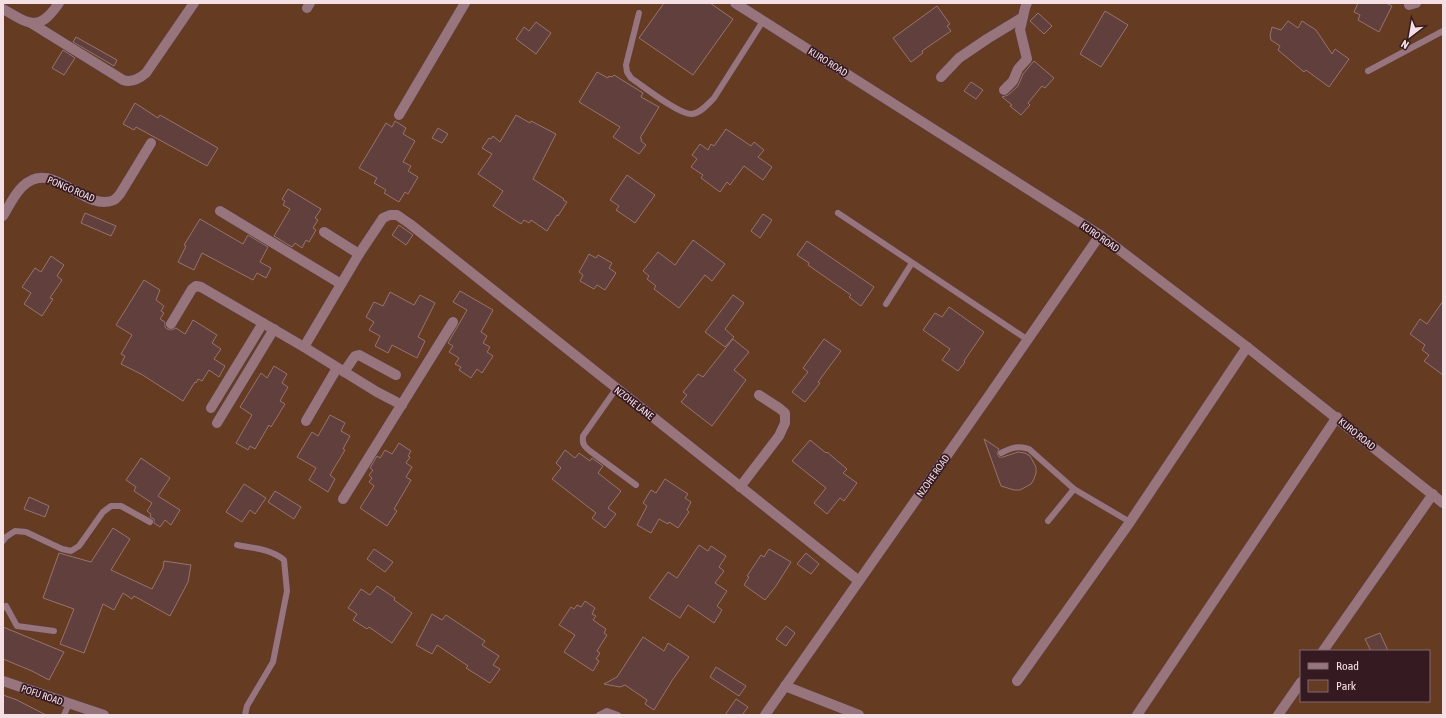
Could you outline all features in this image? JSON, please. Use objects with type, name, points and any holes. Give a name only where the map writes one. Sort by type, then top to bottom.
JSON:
[{"type":"street","points":[[31,23],[40,22],[46,19],[59,3]]},
{"type":"street","points":[[3,9],[22,20],[31,23],[123,80],[133,81],[146,73],[194,3]]},
{"type":"street","points":[[399,115],[465,3]]},
{"type":"street","name":"KURO ROAD","points":[[735,3],[1100,236],[1248,347],[1443,502]]},
{"type":"street","points":[[1004,90],[1013,81],[1018,69],[1027,59],[1020,30],[1027,3]]},
{"type":"street","points":[[941,77],[965,54],[1023,18]]},
{"type":"street","name":"PONGO ROAD","points":[[3,216],[22,186],[41,177],[53,180],[94,200],[104,202],[114,200],[120,194],[151,143]]},
{"type":"street","points":[[220,212],[341,284]]},
{"type":"street","name":"NZOHE LANE","points":[[304,347],[359,254],[383,218],[390,215],[396,215],[410,224],[859,581]]},
{"type":"street","points":[[324,232],[359,254]]},
{"type":"street","name":"NZOHE ROAD","points":[[765,715],[1100,236]]},
{"type":"street","points":[[171,324],[192,289],[196,286],[201,287],[274,329],[340,370],[402,405]]},
{"type":"street","points":[[343,499],[453,322]]},
{"type":"street","points":[[211,408],[263,323]]},
{"type":"street","points":[[217,423],[274,329]]},
{"type":"street","points":[[1017,680],[1130,522],[1248,347]]},
{"type":"street","points":[[306,421],[340,370],[355,356],[359,355],[396,375]]},
{"type":"street","points":[[740,487],[779,436],[785,423],[785,413],[759,395]]},
{"type":"street","points":[[1136,715],[1337,418]]},
{"type":"street","points":[[1324,650],[1432,494]]},
{"type":"street","name":"POFU ROAD","points":[[3,681],[104,715]]},
{"type":"street","points":[[1278,715],[1300,683]]},
{"type":"street","points":[[785,686],[859,715]]},
{"type":"lane","points":[[639,13],[626,65],[627,72],[631,78],[677,109],[691,114],[704,109],[714,98],[763,21]]},
{"type":"lane","points":[[1368,71],[1443,31]]},
{"type":"lane","points":[[838,213],[912,264],[1028,340]]},
{"type":"lane","points":[[886,304],[912,264]]},
{"type":"lane","points":[[616,389],[583,436],[582,442],[590,451],[636,485]]},
{"type":"lane","points":[[1001,453],[1015,447],[1029,448],[1074,489],[1130,522]]},
{"type":"lane","points":[[1048,521],[1074,489]]},
{"type":"lane","points":[[3,541],[15,531],[26,532],[62,549],[71,551],[79,546],[103,512],[112,506],[121,506],[150,522]]},
{"type":"lane","points":[[237,545],[269,551],[277,554],[284,560],[287,591],[273,662],[248,706],[245,715]]},
{"type":"lane","points":[[3,608],[6,606],[18,626],[54,631]]},
{"type":"lane","points":[[64,715],[69,704]]},
{"type":"lane","points":[[599,715],[606,711],[618,715]]},
{"type":"green space","points":[[3,3],[1443,3],[1443,715],[3,715]]},
{"type":"building","points":[[664,3],[710,3],[733,19],[693,75],[639,38]]},
{"type":"building","points":[[1358,3],[1386,3],[1392,6],[1379,32],[1358,20],[1360,15],[1354,12]]},
{"type":"building","points":[[937,6],[950,24],[947,26],[951,31],[922,51],[923,53],[911,62],[893,38]]},
{"type":"building","points":[[1105,11],[1128,25],[1101,67],[1080,54]]},
{"type":"building","points":[[1038,13],[1052,26],[1044,34],[1030,21]]},
{"type":"building","points":[[1288,21],[1298,28],[1302,21],[1316,30],[1332,54],[1335,49],[1349,59],[1329,87],[1306,70],[1304,72],[1278,50],[1280,46],[1271,40],[1270,35],[1272,27],[1281,30]]},
{"type":"building","points":[[536,22],[551,33],[536,54],[516,39],[524,27],[529,31]]},
{"type":"building","points":[[76,37],[117,60],[114,66],[73,42]]},
{"type":"building","points":[[63,50],[75,58],[64,75],[52,68]]},
{"type":"building","points":[[1034,61],[1054,78],[1045,88],[1042,86],[1028,103],[1030,105],[1021,115],[1002,97],[1008,95],[1018,86],[1023,74]]},
{"type":"building","points":[[597,72],[608,78],[609,76],[612,77],[614,75],[643,93],[641,97],[659,107],[640,138],[646,145],[639,154],[613,137],[620,127],[579,102]]},
{"type":"building","points":[[971,82],[983,90],[976,99],[964,91]]},
{"type":"building","points":[[135,103],[158,118],[160,115],[218,148],[207,166],[136,127],[134,130],[123,124]]},
{"type":"building","points":[[516,115],[530,123],[531,121],[556,134],[533,179],[567,202],[547,231],[531,220],[529,223],[524,220],[521,224],[493,206],[503,191],[478,174],[492,154],[482,148],[489,138],[491,139],[493,136],[500,142]]},
{"type":"building","points":[[395,121],[406,128],[403,134],[415,141],[403,162],[411,166],[408,171],[418,177],[408,194],[405,192],[399,202],[384,193],[386,190],[374,183],[377,178],[359,168],[386,123],[392,127]]},
{"type":"building","points":[[438,128],[448,134],[442,143],[432,138]]},
{"type":"building","points":[[726,129],[751,146],[754,142],[764,150],[758,157],[772,167],[763,180],[744,166],[730,185],[727,182],[720,192],[701,178],[703,175],[691,167],[697,159],[692,155],[700,144],[708,150],[711,144],[714,146]]},
{"type":"building","points":[[627,175],[655,195],[635,223],[616,210],[619,206],[610,200]]},
{"type":"building","points":[[288,189],[321,209],[315,218],[318,220],[313,228],[316,230],[309,242],[306,240],[302,248],[295,243],[292,247],[274,236],[290,209],[283,205],[285,201],[282,199]]},
{"type":"building","points":[[85,213],[116,226],[111,236],[81,223]]},
{"type":"building","points":[[763,214],[772,220],[760,238],[751,231]]},
{"type":"building","points":[[200,219],[243,244],[248,235],[268,247],[260,262],[271,268],[266,278],[257,273],[253,280],[202,253],[194,270],[178,262],[186,246],[184,245]]},
{"type":"building","points":[[399,225],[413,235],[406,245],[392,235]]},
{"type":"building","points":[[693,240],[725,264],[712,281],[705,275],[679,308],[654,289],[656,286],[647,279],[649,276],[643,271],[658,252],[675,265]]},
{"type":"building","points":[[807,241],[874,287],[861,306],[849,297],[851,295],[808,265],[809,263],[797,255]]},
{"type":"building","points":[[589,254],[596,258],[598,255],[612,263],[609,268],[616,273],[605,290],[597,285],[594,289],[580,281],[583,275],[579,272]]},
{"type":"building","points":[[51,256],[64,265],[57,276],[62,280],[50,298],[53,299],[42,316],[24,304],[31,293],[22,287],[35,268],[41,272]]},
{"type":"building","points":[[144,280],[160,290],[156,300],[164,306],[161,311],[164,313],[160,319],[165,322],[165,327],[167,329],[171,330],[176,328],[185,334],[193,320],[217,335],[212,343],[221,349],[214,359],[225,366],[219,377],[209,370],[202,381],[198,379],[183,401],[141,374],[121,364],[125,356],[121,354],[132,335],[116,325]]},
{"type":"building","points":[[460,291],[493,310],[481,332],[487,336],[483,343],[490,347],[487,352],[493,356],[482,373],[477,369],[471,378],[459,370],[461,367],[455,364],[459,358],[449,352],[453,346],[448,343],[467,310],[453,302]]},
{"type":"building","points":[[390,292],[414,305],[420,295],[435,303],[418,337],[425,341],[417,358],[392,345],[388,353],[375,346],[380,336],[369,330],[374,322],[366,317],[374,302],[383,306]]},
{"type":"building","points":[[733,295],[744,303],[725,329],[734,337],[725,347],[705,332]]},
{"type":"building","points":[[1443,301],[1443,375],[1424,361],[1429,355],[1422,350],[1425,345],[1410,334],[1420,319],[1427,324]]},
{"type":"building","points":[[949,307],[984,332],[958,371],[942,360],[950,349],[923,330],[935,313],[942,317]]},
{"type":"building","points":[[733,339],[749,352],[734,370],[746,380],[712,426],[681,402],[687,395],[683,392],[698,374],[703,377]]},
{"type":"building","points":[[824,339],[841,351],[818,382],[820,383],[805,402],[792,392],[808,372],[803,368]]},
{"type":"building","points":[[274,366],[287,374],[282,383],[288,387],[280,401],[285,404],[271,427],[269,425],[255,449],[250,446],[248,450],[236,443],[252,415],[240,407],[261,373],[267,378]]},
{"type":"building","points":[[330,415],[345,423],[341,431],[350,436],[343,449],[345,450],[330,475],[335,479],[328,492],[309,480],[316,468],[297,457],[312,432],[318,436]]},
{"type":"building","points":[[984,439],[999,449],[997,453],[999,457],[1018,452],[1025,453],[1030,456],[1036,467],[1036,473],[1031,484],[1020,490],[1014,490],[1001,486]]},
{"type":"building","points":[[810,440],[847,469],[843,473],[857,483],[844,501],[840,498],[827,514],[814,503],[826,488],[792,461]]},
{"type":"building","points":[[399,443],[411,451],[408,456],[410,457],[406,463],[412,467],[406,477],[411,480],[394,509],[397,511],[387,526],[360,508],[374,486],[369,482],[372,478],[369,475],[373,470],[370,468],[377,456],[380,458],[385,450],[392,454]]},
{"type":"building","points":[[565,450],[575,458],[579,453],[590,461],[592,458],[603,466],[598,473],[621,491],[608,508],[616,514],[605,528],[592,518],[596,513],[552,479],[561,468],[556,463]]},
{"type":"building","points":[[141,458],[170,478],[158,496],[180,510],[171,525],[165,520],[160,527],[154,523],[154,519],[150,517],[151,514],[147,511],[152,503],[134,491],[136,487],[126,480]]},
{"type":"building","points":[[665,479],[688,494],[685,498],[691,502],[687,510],[689,512],[678,528],[669,522],[668,524],[659,519],[651,533],[637,525],[647,506],[643,503],[651,490],[656,493]]},
{"type":"building","points":[[244,484],[266,498],[255,514],[250,510],[242,522],[226,512]]},
{"type":"building","points":[[275,491],[301,507],[294,519],[268,502]]},
{"type":"building","points":[[29,497],[49,506],[45,517],[24,509]]},
{"type":"building","points":[[113,528],[130,539],[111,570],[152,589],[163,568],[164,561],[191,565],[188,582],[170,616],[134,596],[132,599],[123,593],[114,610],[103,604],[84,653],[60,644],[74,609],[43,598],[59,553],[91,562]]},
{"type":"building","points":[[699,545],[708,551],[711,546],[726,556],[719,567],[724,571],[715,583],[727,591],[717,606],[722,610],[714,623],[688,605],[680,618],[649,598],[668,572],[677,578]]},
{"type":"building","points":[[374,549],[393,562],[385,572],[367,559]]},
{"type":"building","points":[[769,549],[791,562],[765,600],[744,585],[749,577],[747,576],[761,555],[764,557]]},
{"type":"building","points":[[806,553],[819,564],[811,574],[797,564]]},
{"type":"building","points":[[377,586],[395,598],[394,600],[412,613],[392,643],[369,627],[367,629],[353,620],[357,614],[348,608],[361,589],[370,595]]},
{"type":"building","points":[[585,601],[595,608],[592,614],[596,616],[593,620],[606,629],[604,633],[607,635],[597,651],[600,653],[596,659],[599,661],[593,671],[564,652],[575,635],[559,625],[571,607],[574,609],[577,605],[581,607]]},
{"type":"building","points":[[432,614],[442,620],[446,615],[485,641],[482,645],[499,656],[493,665],[500,669],[490,683],[466,668],[468,666],[437,645],[432,654],[416,645]]},
{"type":"building","points":[[786,626],[795,633],[786,646],[776,639]]},
{"type":"building","points":[[3,627],[64,652],[49,680],[3,659]]},
{"type":"building","points":[[1380,633],[1388,650],[1370,650],[1365,639]]},
{"type":"building","points":[[643,637],[664,651],[668,643],[689,657],[673,679],[654,710],[645,704],[647,700],[625,685],[620,687],[604,684],[617,677]]},
{"type":"building","points":[[716,667],[746,686],[739,696],[710,677]]},
{"type":"building","points":[[3,695],[17,700],[46,715],[3,715]]},
{"type":"building","points":[[736,699],[748,707],[742,715],[725,715]]}]
